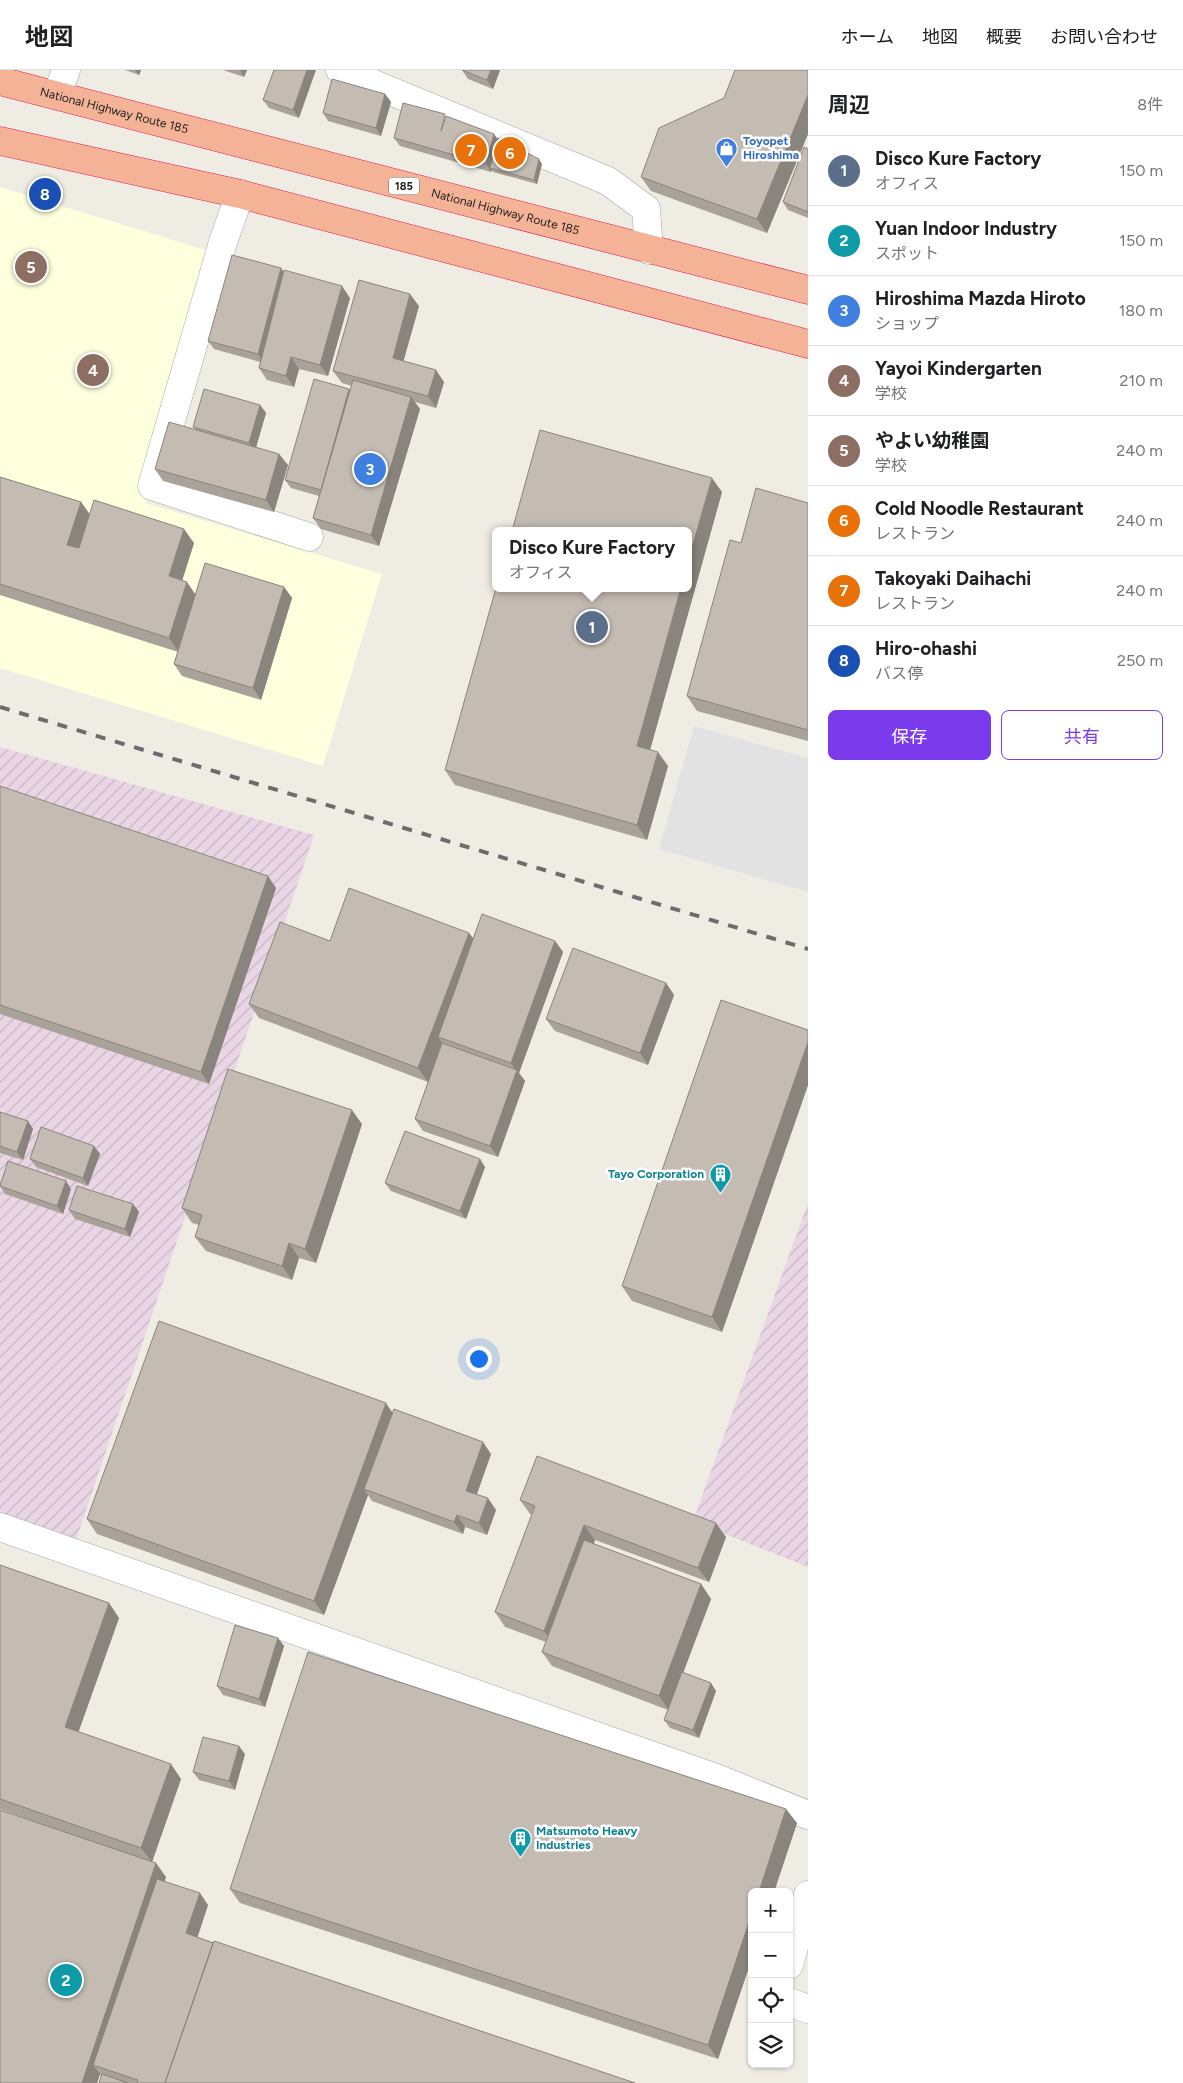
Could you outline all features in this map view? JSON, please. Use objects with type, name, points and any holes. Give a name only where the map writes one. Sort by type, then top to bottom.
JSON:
[{"type":"highway","name":"National Highway Route 185","points":[[0,81],[808,290]]},
{"type":"highway","points":[[0,141],[240,194],[808,344]]},
{"type":"street","points":[[57,95],[66,70]]},
{"type":"street","points":[[340,70],[608,181],[646,209],[650,250]]},
{"type":"street","points":[[240,194],[223,242],[152,486],[309,537]]},
{"type":"street","points":[[0,1527],[716,1778],[808,1815]]},
{"type":"street","points":[[793,1950],[808,1895]]},
{"type":"street","points":[[793,2003],[808,2009]]},
{"type":"shaded area","points":[[0,187],[222,255],[146,503],[382,574],[323,766],[0,668]]},
{"type":"shaded area","points":[[694,726],[808,758],[808,892],[659,849]]},
{"type":"shaded area","points":[[0,747],[314,835],[76,1540],[0,1514]]},
{"type":"shaded area","points":[[808,1203],[808,1567],[693,1521]]},
{"type":"building","points":[[274,70],[307,70],[293,110],[263,100]]},
{"type":"building","points":[[462,70],[491,70],[487,80]]},
{"type":"building","name":"Toyopet Hiroshima","points":[[735,70],[808,70],[808,95],[757,219],[641,177],[659,128],[724,98]]},
{"type":"building","points":[[332,79],[385,94],[376,128],[323,113]]},
{"type":"building","points":[[403,103],[445,114],[441,131],[446,116],[494,134],[486,164],[394,138]]},
{"type":"building","points":[[498,138],[539,159],[534,180],[490,168]]},
{"type":"building","points":[[804,147],[808,149],[808,212],[783,202]]},
{"type":"building","points":[[232,255],[281,268],[258,354],[208,341]]},
{"type":"building","points":[[284,270],[342,286],[320,365],[291,357],[286,376],[259,368]]},
{"type":"building","points":[[359,280],[410,294],[393,358],[436,370],[428,396],[333,371]]},
{"type":"building","points":[[314,379],[349,389],[321,490],[285,480]]},
{"type":"building","points":[[353,380],[411,397],[371,535],[313,518]]},
{"type":"building","points":[[204,389],[260,405],[249,443],[193,427]]},
{"type":"building","points":[[169,422],[279,454],[266,500],[155,469]]},
{"type":"building","points":[[540,430],[712,478],[692,548],[692,527],[513,527]]},
{"type":"building","points":[[0,477],[81,502],[67,545],[79,548],[94,500],[184,529],[169,576],[187,582],[169,638],[0,584]]},
{"type":"building","points":[[756,488],[808,503],[808,730],[687,696],[730,540],[741,543]]},
{"type":"building","points":[[205,563],[284,587],[253,688],[174,664]]},
{"type":"building","points":[[495,592],[680,592],[637,746],[658,752],[637,825],[445,770]]},
{"type":"building","points":[[0,786],[268,876],[201,1072],[0,1005]]},
{"type":"building","points":[[349,888],[469,933],[418,1068],[249,1004],[280,922],[330,941]]},
{"type":"building","points":[[482,914],[555,941],[511,1063],[438,1037]]},
{"type":"building","points":[[573,948],[666,983],[640,1053],[546,1019]]},
{"type":"building","name":"Tayo Corporation","points":[[721,1000],[808,1030],[808,1042],[712,1317],[622,1286]]},
{"type":"building","points":[[442,1043],[517,1070],[490,1146],[415,1119]]},
{"type":"building","points":[[228,1069],[352,1110],[305,1249],[289,1243],[282,1266],[195,1237],[202,1215],[182,1208]]},
{"type":"building","points":[[0,1112],[28,1121],[17,1152],[0,1146]]},
{"type":"building","points":[[41,1127],[94,1146],[83,1178],[30,1159]]},
{"type":"building","points":[[405,1131],[480,1159],[460,1211],[385,1183]]},
{"type":"building","points":[[8,1161],[66,1181],[57,1206],[0,1186]]},
{"type":"building","points":[[77,1186],[133,1204],[125,1229],[69,1210]]},
{"type":"building","points":[[159,1321],[386,1403],[314,1601],[87,1519]]},
{"type":"building","points":[[394,1409],[483,1442],[466,1491],[488,1498],[479,1523],[457,1515],[454,1522],[364,1489]]},
{"type":"building","points":[[537,1456],[716,1523],[698,1568],[584,1525],[544,1631],[495,1612],[535,1506],[520,1500]]},
{"type":"building","points":[[584,1540],[701,1584],[659,1696],[542,1652]]},
{"type":"building","points":[[0,1565],[109,1603],[65,1727],[171,1764],[141,1848],[0,1799]]},
{"type":"building","points":[[235,1625],[278,1638],[259,1699],[217,1686]]},
{"type":"building","name":"Matsumoto Heavy Industries","points":[[308,1652],[786,1809],[760,1888],[748,1888],[748,1925],[708,2045],[230,1889]]},
{"type":"building","points":[[682,1672],[711,1683],[693,1730],[664,1720]]},
{"type":"building","points":[[203,1737],[239,1746],[229,1781],[193,1772]]},
{"type":"building","points":[[0,1810],[156,1863],[82,2083],[0,2083]]},
{"type":"building","points":[[157,1879],[200,1893],[186,1933],[213,1943],[165,2083],[137,2083],[138,2080],[93,2065]]},
{"type":"building","points":[[214,1941],[635,2083],[165,2083]]},
{"type":"building","points":[[102,2074],[128,2083],[99,2083]]},
{"type":"railway","points":[[0,707],[808,949]]},
{"type":"place","name":"Takoyaki Daihachi","points":[[471,150]]},
{"type":"place","name":"Cold Noodle Restaurant","points":[[510,153]]},
{"type":"place","name":"Toyopet Hiroshima","points":[[727,167]]},
{"type":"place","name":"Hiro-ohashi","points":[[45,194]]},
{"type":"place","name":"やよい幼稚園","points":[[31,267]]},
{"type":"place","name":"Yayoi Kindergarten","points":[[93,370]]},
{"type":"place","name":"Hiroshima Mazda Hiroto","points":[[370,469]]},
{"type":"place","name":"Disco Kure Factory","points":[[592,627]]},
{"type":"place","name":"Tayo Corporation","points":[[720,1193]]},
{"type":"place","name":"Matsumoto Heavy Industries","points":[[520,1857]]},
{"type":"place","name":"Yuan Indoor Industry","points":[[66,1980]]}]
